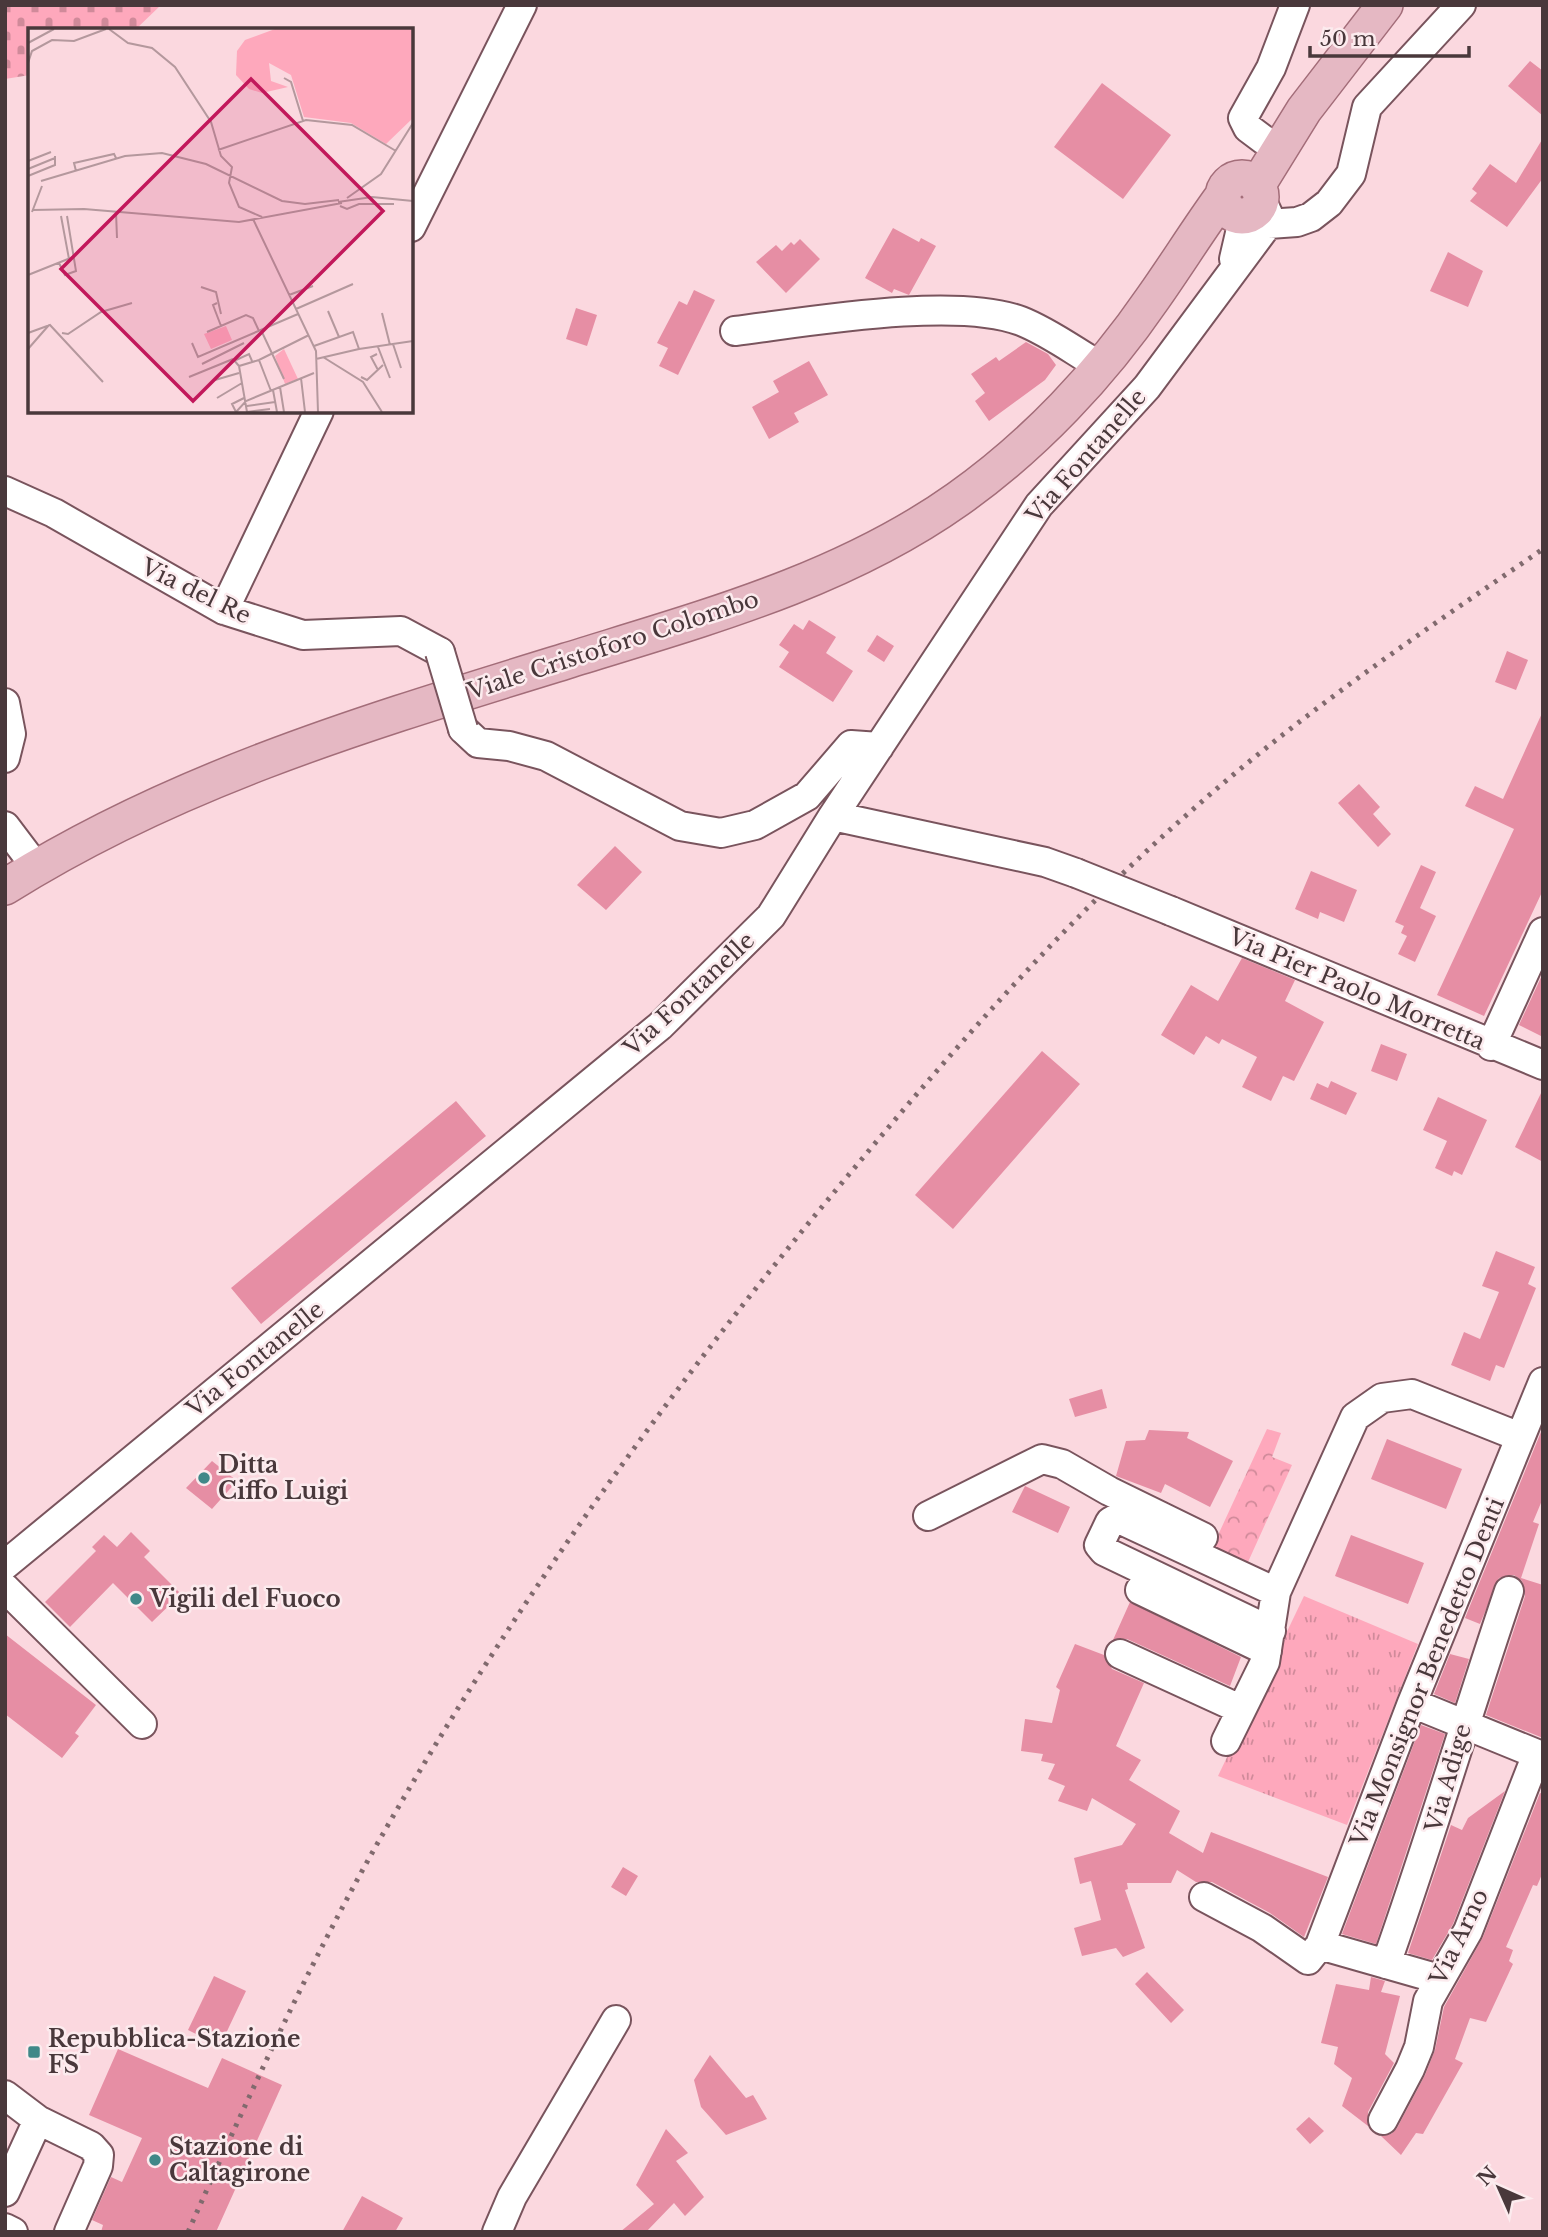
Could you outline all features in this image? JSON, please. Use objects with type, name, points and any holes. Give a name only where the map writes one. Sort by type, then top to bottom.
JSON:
[{"type":"main road","points":[[1244,203],[1304,110],[1385,5]]},
{"type":"main road","points":[[1244,203],[1264,140],[1304,110]]},
{"type":"main road","name":"Viale Cristoforo Colombo","points":[[5,887],[36,867],[139,812],[233,771],[363,724],[721,613],[822,575],[895,540],[959,499],[1049,421],[1100,366],[1152,300],[1244,203]]},
{"type":"street","points":[[413,223],[522,5]]},
{"type":"street","points":[[1264,140],[1248,128],[1243,118],[1271,68],[1295,5]]},
{"type":"street","points":[[1244,203],[1297,222],[1311,217],[1329,203],[1351,174],[1367,107],[1461,5]]},
{"type":"street","name":"Via Fontanelle","points":[[5,1565],[660,1026],[771,915],[833,816],[1039,505],[1147,387],[1221,284],[1238,251],[1244,203]]},
{"type":"street","points":[[735,331],[836,318],[974,312],[1019,320],[1100,366]]},
{"type":"street","points":[[223,610],[318,413]]},
{"type":"street","name":"Via del Re","points":[[5,491],[54,513],[223,610],[303,635],[401,631],[440,652],[463,729],[478,743],[509,746],[546,756],[680,826],[720,833],[755,825],[807,796],[851,745],[879,747]]},
{"type":"street","points":[[5,703],[11,734],[5,758]]},
{"type":"street","name":"Via Pier Paolo Morretta","points":[[833,816],[1045,862],[1171,911],[1543,1065]]},
{"type":"street","points":[[5,826],[36,867]]},
{"type":"street","points":[[1492,1046],[1543,932]]},
{"type":"street","name":"Via Monsignor Benedetto Denti","points":[[1314,1953],[1412,1703],[1531,1425],[1543,1382]]},
{"type":"street","points":[[1226,1741],[1265,1662],[1276,1592],[1355,1417],[1382,1398],[1412,1394],[1531,1425]]},
{"type":"street","points":[[928,1516],[1042,1459],[1062,1464],[1109,1491],[1208,1539],[1199,1556]]},
{"type":"street","points":[[1269,1641],[1104,1551],[1099,1545],[1110,1522],[1117,1518],[1276,1592]]},
{"type":"street","points":[[5,1588],[142,1724]]},
{"type":"street","points":[[1140,1590],[1269,1641]]},
{"type":"street","name":"Via Adige","points":[[1386,1964],[1433,1831],[1464,1723],[1509,1591]]},
{"type":"street","points":[[1120,1654],[1240,1709]]},
{"type":"street","points":[[1412,1703],[1540,1753]]},
{"type":"street","name":"Via Arno","points":[[1383,2120],[1410,2070],[1419,2047],[1428,2001],[1468,1931],[1540,1753]]},
{"type":"street","points":[[1205,1897],[1314,1953],[1386,1964],[1439,1979]]},
{"type":"street","points":[[497,2232],[512,2197],[617,2020]]},
{"type":"street","points":[[5,2095],[38,2120],[91,2146],[99,2155],[98,2166],[69,2232]]},
{"type":"street","points":[[5,2192],[38,2120]]},
{"type":"street","points":[[5,2228],[13,2232]]},
{"type":"green space","points":[[5,5],[161,5],[137,28],[28,28],[28,75],[5,79]]},
{"type":"green space","points":[[1267,1429],[1281,1433],[1272,1457],[1292,1465],[1248,1562],[1213,1546]]},
{"type":"green space","points":[[1304,1596],[1418,1644],[1347,1825],[1218,1776]]},
{"type":"building","points":[[1530,61],[1543,71],[1543,116],[1508,86]]},
{"type":"building","points":[[1102,83],[1171,135],[1123,199],[1054,147]]},
{"type":"building","points":[[1543,138],[1543,178],[1507,227],[1470,201],[1477,193],[1472,189],[1490,164],[1516,183]]},
{"type":"building","points":[[893,228],[919,242],[921,238],[936,246],[909,295],[894,289],[892,293],[865,278]]},
{"type":"building","points":[[800,239],[820,259],[786,293],[756,262],[776,245],[782,251],[791,242],[794,245]]},
{"type":"building","points":[[1448,252],[1483,271],[1468,307],[1430,291]]},
{"type":"building","points":[[694,290],[715,300],[678,375],[659,366],[668,348],[657,343],[679,301],[687,305]]},
{"type":"building","points":[[576,308],[597,315],[587,346],[566,339]]},
{"type":"building","points":[[1026,342],[1048,354],[1056,365],[1045,380],[989,421],[975,401],[985,393],[971,374],[996,357],[999,361]]},
{"type":"building","points":[[809,361],[828,395],[794,413],[799,422],[769,439],[752,407],[779,392],[773,381]]},
{"type":"building","points":[[809,620],[836,637],[826,653],[853,671],[833,702],[779,667],[789,652],[779,645],[794,624],[803,630]]},
{"type":"building","points":[[877,635],[894,646],[884,662],[867,651]]},
{"type":"building","points":[[1507,651],[1528,660],[1516,690],[1495,682]]},
{"type":"building","points":[[1543,711],[1543,890],[1484,1016],[1437,995],[1514,829],[1465,806],[1475,786],[1503,799]]},
{"type":"building","points":[[1359,784],[1380,807],[1373,814],[1391,834],[1378,847],[1338,803]]},
{"type":"building","points":[[615,846],[642,872],[606,910],[577,885]]},
{"type":"building","points":[[1421,865],[1436,872],[1420,908],[1436,916],[1415,962],[1398,954],[1407,936],[1401,933],[1404,926],[1395,922]]},
{"type":"building","points":[[1311,871],[1357,890],[1344,922],[1320,912],[1318,919],[1295,909]]},
{"type":"building","points":[[1242,958],[1295,980],[1285,1001],[1324,1022],[1294,1081],[1283,1076],[1271,1101],[1242,1087],[1257,1057],[1222,1039],[1219,1044],[1206,1036],[1194,1055],[1161,1035],[1191,985],[1218,1001]]},
{"type":"building","points":[[1543,973],[1543,1037],[1519,1025]]},
{"type":"building","points":[[1381,1044],[1407,1054],[1397,1081],[1371,1071]]},
{"type":"building","points":[[1042,1051],[1080,1084],[953,1229],[915,1195]]},
{"type":"building","points":[[1331,1081],[1357,1093],[1346,1115],[1310,1099],[1317,1083],[1328,1088]]},
{"type":"building","points":[[1543,1089],[1543,1162],[1515,1147]]},
{"type":"building","points":[[1438,1097],[1487,1120],[1462,1175],[1454,1171],[1452,1176],[1435,1168],[1447,1141],[1423,1130]]},
{"type":"building","points":[[456,1101],[486,1136],[261,1324],[231,1288]]},
{"type":"building","points":[[1496,1251],[1535,1267],[1528,1284],[1536,1288],[1504,1368],[1496,1365],[1490,1381],[1451,1365],[1464,1332],[1480,1339],[1499,1292],[1482,1286]]},
{"type":"building","points":[[1102,1389],[1107,1408],[1075,1417],[1069,1399]]},
{"type":"building","points":[[1543,1427],[1543,1498],[1533,1522],[1539,1524],[1521,1578],[1543,1585],[1543,1738],[1486,1715],[1525,1596],[1522,1581],[1514,1575],[1499,1578],[1480,1624],[1465,1618]]},
{"type":"building","points":[[1149,1430],[1189,1432],[1187,1438],[1233,1461],[1210,1507],[1165,1484],[1161,1493],[1116,1476],[1126,1441],[1145,1440]]},
{"type":"building","points":[[1387,1439],[1462,1469],[1446,1509],[1371,1479]]},
{"type":"building","points":[[212,1461],[237,1481],[212,1509],[186,1488]]},
{"type":"building","points":[[1025,1486],[1070,1507],[1058,1533],[1012,1512]]},
{"type":"building","points":[[131,1532],[150,1551],[144,1557],[181,1594],[152,1622],[113,1583],[70,1627],[45,1602],[96,1551],[92,1547],[104,1535],[117,1547]]},
{"type":"building","points":[[1351,1535],[1424,1563],[1408,1604],[1335,1576]]},
{"type":"building","points":[[1130,1602],[1241,1657],[1230,1686],[1127,1639],[1113,1640]]},
{"type":"building","points":[[5,1634],[96,1705],[75,1733],[79,1736],[62,1758],[5,1714]]},
{"type":"building","points":[[1075,1644],[1104,1655],[1112,1669],[1144,1683],[1116,1746],[1141,1760],[1129,1780],[1180,1811],[1169,1833],[1203,1853],[1211,1832],[1328,1877],[1304,1937],[1270,1913],[1212,1882],[1196,1882],[1177,1870],[1171,1883],[1127,1883],[1128,1889],[1125,1890],[1145,1948],[1123,1957],[1116,1948],[1082,1956],[1074,1928],[1101,1920],[1091,1881],[1080,1884],[1074,1858],[1122,1845],[1136,1824],[1092,1798],[1087,1811],[1058,1801],[1065,1786],[1048,1779],[1055,1764],[1041,1761],[1043,1754],[1021,1751],[1025,1719],[1052,1723],[1060,1690],[1056,1687]]},
{"type":"building","points":[[1450,1654],[1469,1659],[1455,1703],[1434,1694]]},
{"type":"building","points":[[1421,1725],[1445,1734],[1376,1944],[1342,1934]]},
{"type":"building","points":[[1505,1791],[1453,1924],[1432,1960],[1408,1953],[1451,1825],[1462,1830],[1468,1818]]},
{"type":"building","points":[[1540,1793],[1543,1794],[1543,1872],[1537,1886],[1533,1885],[1506,1947],[1513,1950],[1509,1961],[1513,1964],[1486,2022],[1470,2018],[1455,2059],[1463,2063],[1423,2134],[1416,2133],[1401,2155],[1381,2136],[1391,2134],[1397,2128],[1425,2075],[1435,2050],[1444,2007],[1483,1937]]},
{"type":"building","points":[[623,1867],[638,1876],[626,1896],[611,1887]]},
{"type":"building","points":[[1147,1972],[1184,2010],[1171,2023],[1135,1984]]},
{"type":"building","points":[[214,1976],[246,1991],[220,2046],[188,2030]]},
{"type":"building","points":[[1371,1977],[1385,1981],[1381,1992],[1400,1996],[1385,2054],[1394,2063],[1368,2112],[1368,2126],[1342,2106],[1352,2078],[1334,2064],[1338,2047],[1321,2043],[1336,1984],[1369,1990]]},
{"type":"building","points":[[118,2049],[208,2088],[222,2058],[282,2085],[216,2232],[101,2232],[103,2225],[92,2220],[111,2177],[122,2182],[142,2138],[89,2115]]},
{"type":"building","points":[[710,2055],[746,2098],[753,2095],[767,2119],[726,2135],[701,2107],[694,2080]]},
{"type":"building","points":[[1309,2117],[1324,2131],[1310,2144],[1296,2129]]},
{"type":"building","points":[[666,2129],[688,2153],[676,2161],[704,2197],[685,2216],[674,2203],[646,2232],[620,2232],[654,2204],[636,2185]]},
{"type":"building","points":[[362,2196],[403,2218],[395,2232],[342,2232]]},
{"type":"railway","points":[[188,2232],[325,1940],[428,1757],[539,1583],[598,1498],[785,1252],[1013,985],[1099,896],[1144,854],[1232,776],[1318,708],[1543,549]]},
{"type":"place","name":"Ditta Ciffo Luigi","points":[[204,1478]]},
{"type":"place","name":"Vigili del Fuoco","points":[[136,1599]]},
{"type":"place","name":"Repubblica-Stazione FS","points":[[34,2052]]},
{"type":"place","name":"Stazione di Caltagirone","points":[[155,2160]]}]
